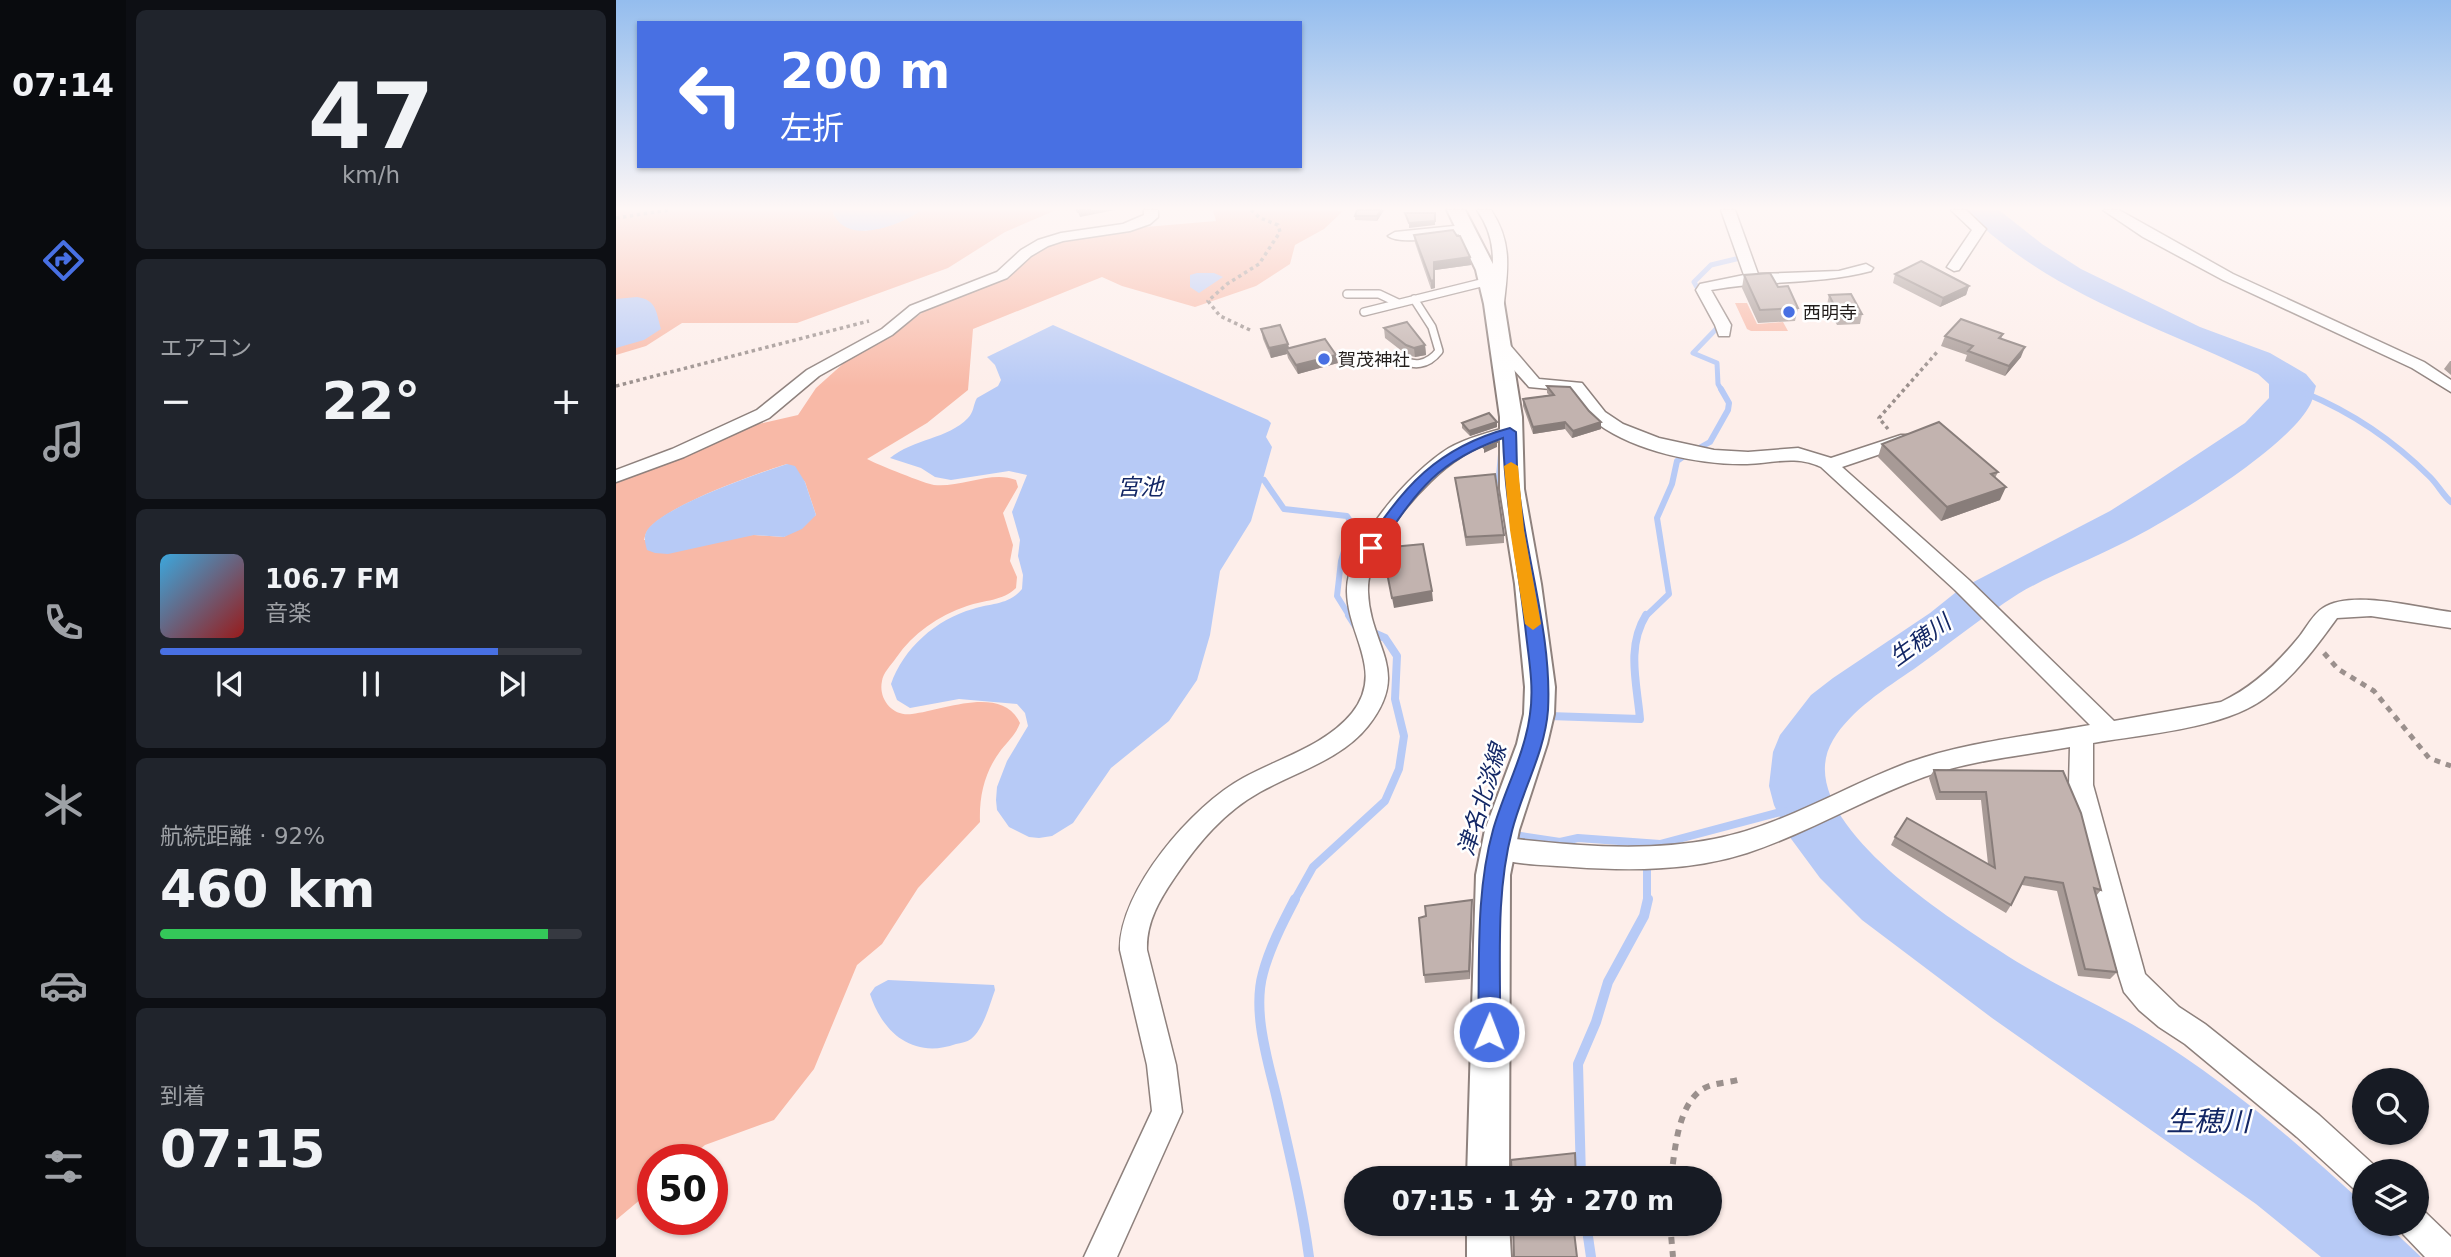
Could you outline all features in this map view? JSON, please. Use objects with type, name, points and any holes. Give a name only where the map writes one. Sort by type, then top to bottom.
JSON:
[{"type":"main road","points":[[1485,269],[1511,417],[1512,489],[1528,584],[1540,687],[1539,714],[1532,744],[1497,848],[1492,888],[1488,1166]]},
{"type":"main road","points":[[1488,1236],[1489,1257]]},
{"type":"street","points":[[616,475],[678,453],[763,414],[813,373],[887,332],[915,309],[1002,275],[1009,269]]},
{"type":"street","points":[[1500,269],[1496,328],[1517,365],[1535,384],[1576,386],[1600,416],[1639,436],[1705,455],[1748,458],[1807,454],[1829,465],[1962,585],[2110,732]]},
{"type":"street","points":[[1749,269],[1753,279]]},
{"type":"street","points":[[1724,332],[1704,288],[1753,279],[1839,275],[1863,269]]},
{"type":"street","points":[[2212,269],[2418,365],[2451,387]]},
{"type":"street","points":[[1100,1257],[1167,1112],[1161,1072],[1132,950],[1136,926],[1142,912],[1177,855],[1215,808],[1237,792],[1329,744],[1368,712],[1379,679],[1357,589],[1363,562],[1402,503],[1426,475],[1465,447],[1510,432]]},
{"type":"street","points":[[1829,465],[1905,439]]},
{"type":"street","points":[[1497,848],[1603,857],[1661,856],[1723,848],[1783,829],[1903,775],[1943,761],[2082,738],[2225,710],[2249,700],[2275,680],[2330,613],[2348,608],[2451,620]]},
{"type":"street","points":[[2082,738],[2081,785],[2119,935],[2134,982],[2149,1000],[2169,1017],[2196,1034],[2308,1126],[2352,1166]]},
{"type":"street","points":[[2427,1236],[2448,1257]]},
{"type":"lane","points":[[1364,312],[1489,281]]},
{"type":"lane","points":[[1347,294],[1379,294],[1398,303]]},
{"type":"lane","points":[[1399,357],[1406,364],[1417,365],[1431,360],[1438,351],[1432,327],[1414,299]]},
{"type":"path","points":[[1250,330],[1214,312],[1208,301],[1227,284],[1252,269]]},
{"type":"path","points":[[616,386],[915,309]]},
{"type":"path","points":[[1905,439],[1879,418],[1938,351]]},
{"type":"path","points":[[2311,638],[2338,669],[2374,691],[2428,758],[2451,766]]},
{"type":"path","points":[[1674,1166],[1684,1119],[1691,1102],[1701,1090],[1738,1080]]},
{"type":"path","points":[[1671,1236],[1673,1257]]},
{"type":"shaded area","points":[[616,269],[946,269],[797,323],[682,323],[646,346],[616,355]]},
{"type":"shaded area","points":[[1006,269],[1283,269],[1256,286],[1195,307],[1122,286],[1102,277],[973,329],[968,390],[927,423],[867,459],[934,485],[997,477],[1016,480],[1018,487],[1003,513],[1013,545],[1010,561],[1017,577],[1016,588],[999,598],[956,610],[927,626],[910,641],[890,666],[881,688],[888,705],[899,713],[912,714],[986,702],[1011,711],[1020,723],[995,758],[987,775],[982,793],[980,822],[918,888],[882,944],[857,965],[814,1069],[774,1120],[708,1144],[637,1144],[637,1202],[616,1220],[616,481],[746,427],[798,415],[816,388],[855,353],[899,330],[931,306]],"holes":[[[787,464],[805,482],[816,515],[784,537],[754,535],[644,540],[648,530],[673,511],[713,491]]]},
{"type":"shaded area","points":[[1735,303],[1747,303],[1757,324],[1783,322],[1788,331],[1747,329]]},
{"type":"water","name":"生穂川","points":[[2039,269],[2080,269],[2200,327],[2270,353],[2306,374],[2316,386],[2311,403],[2297,423],[2277,442],[2224,483],[2141,534],[2018,594],[1859,709],[1833,740],[1825,770],[1833,801],[1852,832],[1880,862],[1946,915],[2018,962],[2177,1052],[2233,1092],[2287,1136],[2352,1193],[2352,1236],[2399,1236],[2421,1257],[2321,1257],[2256,1204],[1992,1018],[1862,920],[1820,878],[1789,836],[1774,805],[1769,786],[1773,752],[1780,735],[1811,695],[1930,613],[1960,589],[2110,511],[2151,485],[2245,423],[2269,398],[2269,384],[2258,374],[2104,305]]},
{"type":"water","points":[[1214,273],[1223,277],[1199,293],[1190,287],[1190,275]]},
{"type":"water","points":[[637,297],[652,304],[661,329],[644,340],[616,348],[616,299]]},
{"type":"water","name":"宮池","points":[[1053,325],[1268,420],[1271,423],[1266,437],[1272,447],[1251,521],[1220,571],[1210,635],[1197,680],[1169,721],[1111,768],[1073,823],[1052,836],[1039,838],[1029,837],[1009,827],[997,810],[997,787],[1007,761],[1028,726],[1025,713],[1017,704],[959,699],[910,708],[897,700],[891,684],[896,671],[912,648],[934,628],[959,614],[1006,601],[1022,589],[1023,575],[1018,556],[1020,540],[1012,512],[1027,475],[1009,471],[951,480],[935,477],[921,468],[890,458],[960,425],[970,416],[977,398],[998,386],[1001,380],[995,365],[987,357]]},
{"type":"water","points":[[787,464],[795,466],[805,482],[816,515],[802,529],[784,537],[754,535],[668,554],[647,550],[645,537],[648,529],[673,510],[713,491]]},
{"type":"water","points":[[888,980],[994,985],[995,990],[983,1023],[971,1039],[941,1048],[927,1048],[902,1040],[883,1021],[870,994],[875,987]]},
{"type":"building","points":[[1426,269],[1434,269],[1434,280],[1431,281]]},
{"type":"building","points":[[1906,269],[1936,269],[1969,286],[1943,298],[1895,274]]},
{"type":"building","points":[[1770,273],[1778,287],[1788,286],[1798,308],[1760,310],[1744,275]]},
{"type":"building","points":[[1851,294],[1862,314],[1839,315],[1829,295]]},
{"type":"building","points":[[1961,319],[2003,334],[1999,338],[2025,347],[2009,366],[1968,351],[1973,346],[1945,336]]},
{"type":"building","points":[[1407,322],[1425,345],[1414,348],[1406,345],[1384,328]]},
{"type":"building","points":[[1280,325],[1288,344],[1269,348],[1261,329]]},
{"type":"building","points":[[1325,339],[1336,355],[1296,365],[1286,349]]},
{"type":"building","points":[[1547,386],[1570,387],[1601,422],[1573,431],[1565,422],[1533,427],[1523,399],[1554,395]]},
{"type":"building","points":[[1489,413],[1497,422],[1469,431],[1462,423]]},
{"type":"building","points":[[1939,422],[1998,472],[1991,474],[2006,487],[1947,507],[1882,444]]},
{"type":"building","points":[[1497,439],[1497,442],[1484,448],[1481,444]]},
{"type":"building","points":[[1495,474],[1504,535],[1466,537],[1455,478]]},
{"type":"building","points":[[1423,544],[1432,591],[1392,598],[1382,548]]},
{"type":"building","points":[[1934,770],[2063,771],[2081,813],[2101,890],[2094,888],[2117,972],[2085,969],[2063,883],[2025,877],[2011,905],[1895,837],[1907,818],[1995,868],[1986,792],[1940,792]]},
{"type":"building","points":[[1472,900],[1469,971],[1424,975],[1419,918],[1426,916],[1425,906]]},
{"type":"building","points":[[1575,1153],[1576,1166],[1511,1166],[1511,1160]]},
{"type":"building","points":[[1513,1236],[1575,1236],[1577,1257],[1514,1257]]},
{"type":"waterway","points":[[1702,296],[1694,282],[1707,269]]},
{"type":"waterway","points":[[1716,321],[1719,326],[1693,353],[1717,363],[1718,384],[1722,391]]},
{"type":"waterway","points":[[1694,451],[1710,442],[1728,410],[1729,403],[1721,389]]},
{"type":"waterway","points":[[2305,393],[2339,409],[2387,440],[2430,477],[2451,502]]},
{"type":"waterway","name":"津名北淡線","points":[[1501,454],[1499,476],[1505,512]]},
{"type":"waterway","points":[[1645,617],[1669,594],[1657,518],[1672,484],[1677,461],[1687,454]]},
{"type":"waterway","points":[[1264,480],[1284,509],[1347,516],[1352,524],[1341,561],[1337,596],[1350,617]]},
{"type":"waterway","points":[[1349,615],[1356,626]]},
{"type":"waterway","points":[[1549,716],[1640,719],[1634,666],[1636,640],[1645,617]]},
{"type":"waterway","points":[[1294,901],[1313,867],[1385,801],[1399,769],[1404,736],[1395,699],[1397,656],[1385,638],[1376,634]]},
{"type":"waterway","points":[[1514,835],[1560,842],[1578,838],[1660,844],[1784,811]]},
{"type":"waterway","points":[[1647,865],[1647,901]]},
{"type":"waterway","points":[[1581,1166],[1578,1064],[1596,1022],[1608,982],[1644,916],[1648,899]]},
{"type":"waterway","points":[[1294,901],[1266,963],[1259,1004],[1262,1036],[1295,1178],[1309,1257]]},
{"type":"waterway","points":[[1588,1236],[1591,1257]]},
{"type":"slow traffic","points":[[1511,466],[1517,530],[1533,624]]},
{"type":"place","name":"西明寺","points":[[1789,312]]},
{"type":"place","name":"賀茂神社","points":[[1324,359]]},
{"type":"route","points":[[1371,548],[1409,493],[1426,475],[1453,453],[1510,432],[1512,489],[1528,584],[1540,687],[1539,714],[1532,744],[1502,830],[1493,875],[1489,1032]]}]
